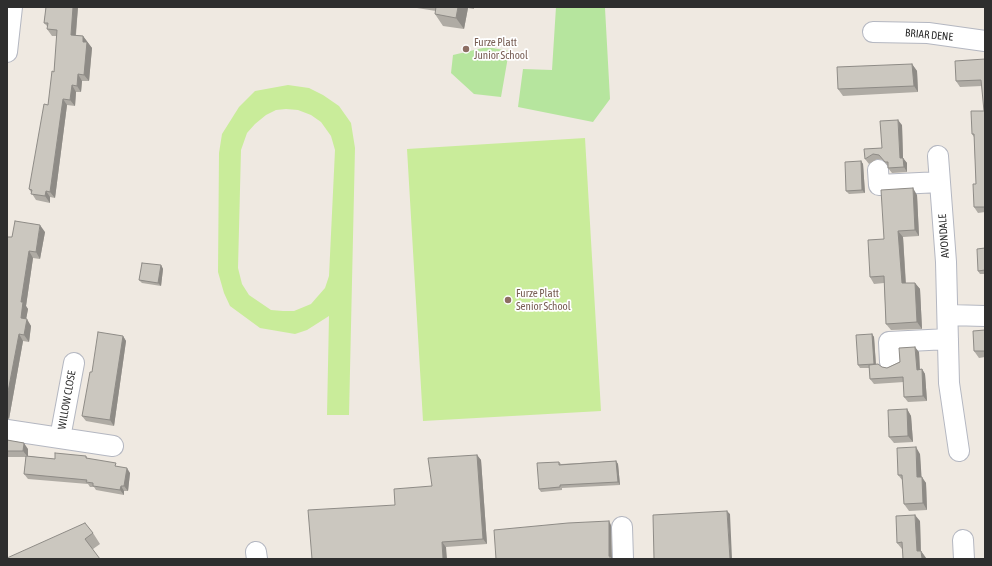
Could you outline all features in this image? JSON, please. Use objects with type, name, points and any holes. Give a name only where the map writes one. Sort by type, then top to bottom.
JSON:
[{"type":"street","points":[[7,52],[12,7]]},
{"type":"street","name":"BRIAR DENE","points":[[873,32],[928,33],[985,41]]},
{"type":"street","name":"AVONDALE","points":[[938,156],[946,185],[949,383],[959,451]]},
{"type":"street","points":[[878,170],[879,185],[946,185]]},
{"type":"street","points":[[948,315],[985,316]]},
{"type":"street","points":[[890,362],[888,342],[948,339]]},
{"type":"street","name":"WILLOW CLOSE","points":[[60,438],[74,362]]},
{"type":"street","name":"WILLOW CLOSE","points":[[7,430],[113,446]]},
{"type":"street","points":[[622,526],[623,559]]},
{"type":"green space","points":[[556,7],[605,8],[610,99],[593,122],[518,107],[523,69],[552,70]]},
{"type":"green space","points":[[487,47],[509,51],[501,97],[474,94],[451,73],[453,55]]},
{"type":"green space","points":[[288,85],[309,88],[323,95],[339,106],[351,123],[355,148],[349,415],[327,415],[329,316],[307,330],[295,334],[260,328],[230,306],[224,293],[218,272],[219,153],[222,134],[239,107],[255,91]],"holes":[[[276,110],[298,110],[311,115],[321,122],[331,136],[335,150],[329,276],[325,288],[311,304],[294,311],[271,310],[249,295],[242,284],[238,268],[241,150],[247,133],[266,115]]]},
{"type":"green space","points":[[585,138],[601,411],[423,421],[407,149]]},
{"type":"building","points":[[46,7],[73,7],[71,35],[83,36],[83,42],[87,42],[84,75],[78,74],[77,86],[72,85],[70,100],[63,99],[50,192],[46,191],[45,196],[31,194],[32,190],[29,189],[44,104],[48,105],[52,71],[54,72],[57,30],[47,29],[48,23],[44,23]]},
{"type":"building","points":[[436,7],[458,7],[456,18],[435,14]]},
{"type":"building","points":[[985,59],[985,207],[974,207],[973,184],[976,184],[974,134],[972,134],[971,111],[984,111],[981,80],[956,81],[955,61]]},
{"type":"building","points":[[912,64],[914,86],[838,89],[837,67]]},
{"type":"building","points":[[898,120],[900,158],[903,158],[904,167],[888,168],[888,162],[885,162],[879,155],[873,154],[865,159],[864,149],[882,148],[880,121]]},
{"type":"building","points":[[861,161],[862,190],[846,191],[845,162]]},
{"type":"building","points":[[913,188],[915,230],[898,231],[902,283],[915,283],[917,322],[886,324],[884,276],[870,277],[868,240],[884,239],[881,190]]},
{"type":"building","points":[[15,221],[40,225],[36,252],[29,251],[21,302],[23,302],[21,318],[27,319],[24,335],[19,334],[7,397],[7,237],[12,237]]},
{"type":"building","points":[[985,248],[985,270],[978,271],[977,249]]},
{"type":"building","points":[[142,263],[161,265],[158,283],[139,280]]},
{"type":"building","points":[[985,330],[985,351],[974,351],[973,331]]},
{"type":"building","points":[[98,332],[123,336],[110,420],[82,416],[90,372],[92,372]]},
{"type":"building","points":[[872,334],[874,364],[858,365],[856,335]]},
{"type":"building","points":[[915,347],[917,370],[922,369],[923,396],[904,397],[903,377],[870,379],[869,365],[878,364],[887,368],[900,362],[899,348]]},
{"type":"building","points":[[907,409],[908,436],[889,437],[888,410]]},
{"type":"building","points":[[7,440],[24,443],[23,451],[7,451]]},
{"type":"building","points":[[916,447],[917,477],[922,477],[923,503],[904,504],[902,475],[898,475],[897,448]]},
{"type":"building","points":[[55,453],[86,456],[86,458],[116,463],[115,466],[127,468],[124,486],[121,486],[120,490],[93,486],[93,483],[86,482],[87,480],[24,474],[26,456],[55,459]]},
{"type":"building","points":[[477,455],[483,539],[442,542],[443,559],[312,559],[308,510],[395,505],[394,489],[432,486],[428,458]]},
{"type":"building","points":[[616,461],[618,482],[560,485],[560,487],[539,489],[537,463],[559,462],[559,465]]},
{"type":"building","points":[[727,511],[730,559],[654,559],[653,515]]},
{"type":"building","points":[[915,515],[917,551],[921,551],[922,559],[903,559],[902,542],[897,543],[896,516]]},
{"type":"building","points":[[609,521],[609,556],[611,559],[496,559],[494,530],[568,523]]},
{"type":"building","points":[[85,523],[93,533],[85,539],[100,559],[7,559],[7,558]]},
{"type":"place","name":"Furze Platt Junior School","points":[[466,49]]},
{"type":"place","name":"Furze Platt Senior School","points":[[508,300]]}]
